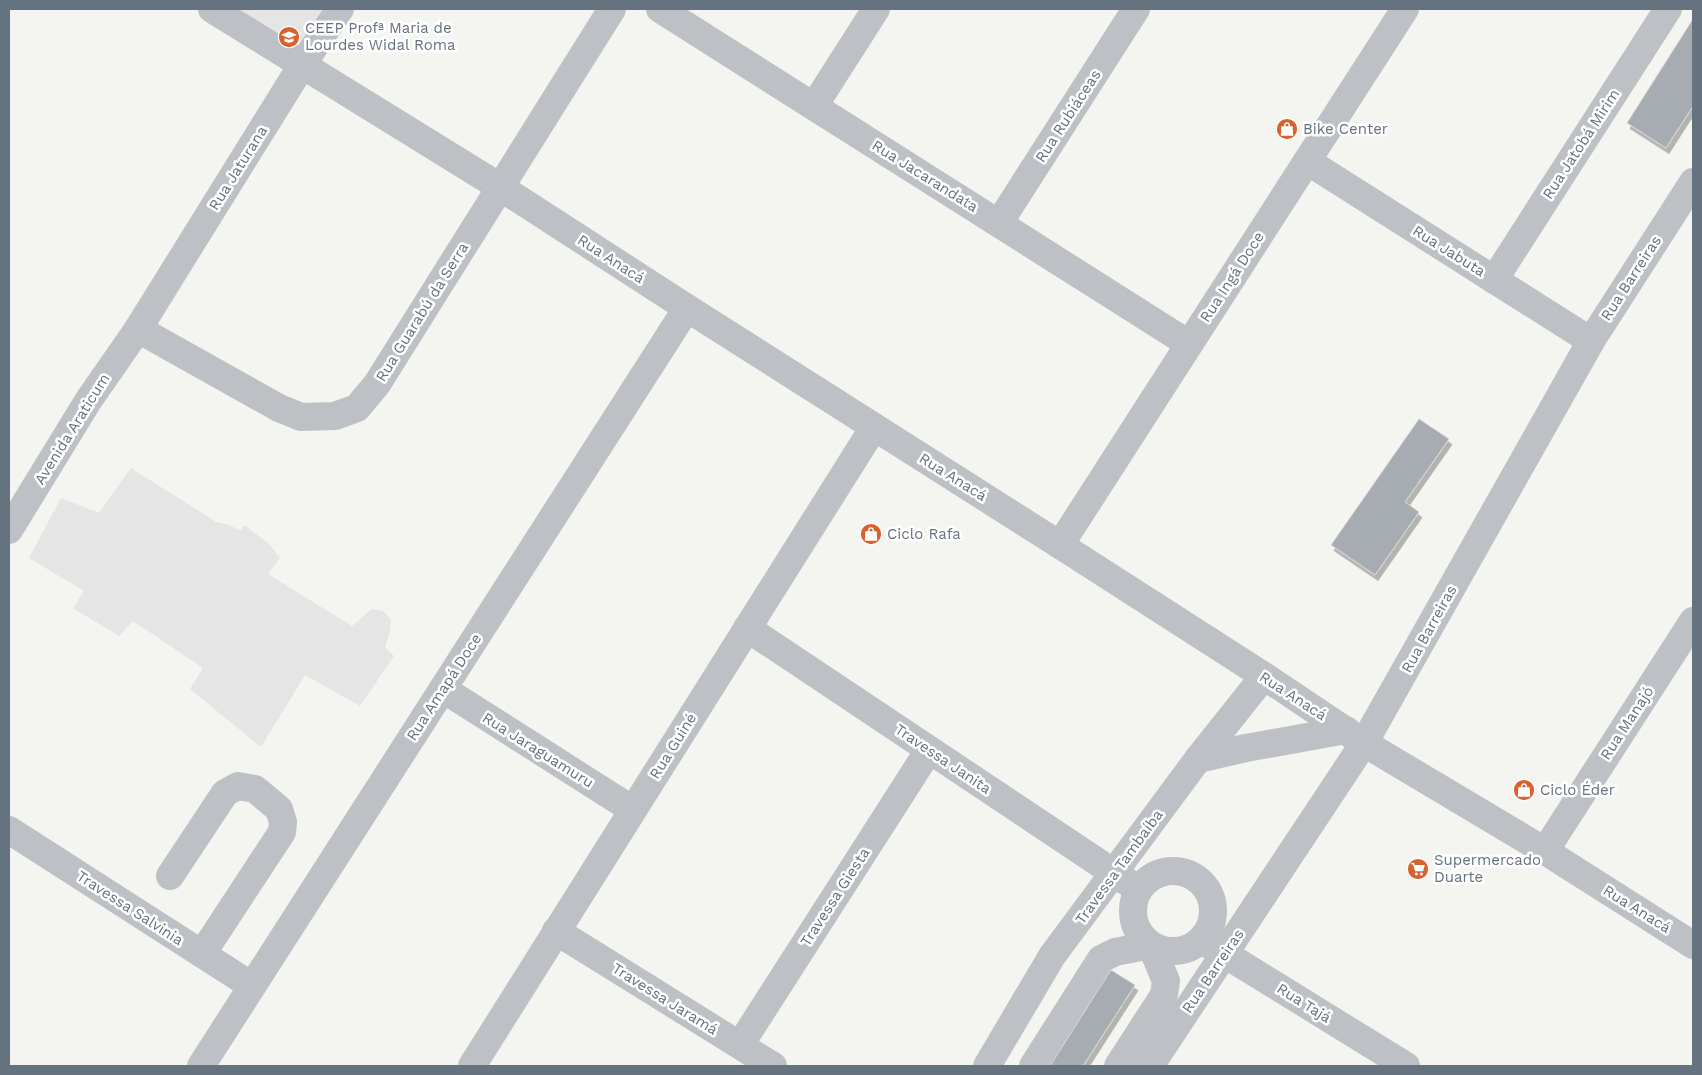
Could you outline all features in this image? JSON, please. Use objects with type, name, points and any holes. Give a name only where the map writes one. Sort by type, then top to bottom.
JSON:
[{"type":"street","name":"Rua Anacá","points":[[212,9],[500,187],[1355,736],[1545,851],[1693,945]]},
{"type":"street","name":"Rua Jaturana","points":[[138,329],[302,65],[340,9]]},
{"type":"street","name":"Rua Guarabú da Serra","points":[[138,329],[279,408],[301,417],[335,416],[357,408],[377,384],[612,9]]},
{"type":"street","name":"Rua Jacarandata","points":[[660,9],[1189,344]]},
{"type":"street","points":[[814,106],[876,9]]},
{"type":"street","name":"Rua Rubiáceas","points":[[999,223],[1136,9]]},
{"type":"street","name":"Rua Ingá Doce","points":[[1060,545],[1404,9]]},
{"type":"street","name":"Rua Jatobá Mirim","points":[[1494,280],[1668,9]]},
{"type":"street","name":"Rua Jabuta","points":[[1307,161],[1591,341]]},
{"type":"street","name":"Rua Barreiras","points":[[1150,1066],[1213,947],[1355,736],[1591,341],[1693,182]]},
{"type":"street","name":"Rua Amapá Doce","points":[[201,1066],[686,308]]},
{"type":"street","name":"Avenida Araticum","points":[[9,530],[88,401],[138,329]]},
{"type":"street","name":"Rua Guiné","points":[[472,1066],[874,427]]},
{"type":"street","name":"Rua Manajó","points":[[1545,851],[1693,620]]},
{"type":"street","name":"Travessa Janita","points":[[747,628],[1138,889]]},
{"type":"street","name":"Travessa Tambaíba","points":[[987,1066],[1052,956],[1198,759],[1264,676]]},
{"type":"street","name":"Rua Jaraguamuru","points":[[443,689],[633,810]]},
{"type":"street","points":[[1198,759],[1246,748],[1355,736]]},
{"type":"street","name":"Travessa Giesta","points":[[740,1045],[929,750]]},
{"type":"street","points":[[170,876],[225,794],[238,786],[255,789],[278,809],[283,822],[282,832],[202,954]]},
{"type":"street","name":"Travessa Salvinia","points":[[9,830],[252,986]]},
{"type":"street","points":[[1033,1066],[1101,960],[1115,952],[1151,946],[1177,952],[1190,948],[1213,947],[1210,928],[1213,915],[1212,901],[1206,888],[1196,878],[1184,872],[1158,873],[1138,889],[1133,901],[1132,914],[1135,926],[1151,946],[1166,981],[1164,995],[1118,1066]]},
{"type":"street","name":"Travessa Jaramá","points":[[556,931],[773,1066]]},
{"type":"street","name":"Rua Tajá","points":[[1213,947],[1406,1066]]},
{"type":"shaded area","name":"CEEP Profª Maria de Lourdes Widal Roma","points":[[215,9],[336,9],[302,64]]},
{"type":"shaded area","points":[[131,468],[216,522],[229,525],[241,531],[244,525],[268,543],[280,558],[268,574],[352,626],[372,609],[383,611],[391,620],[390,632],[385,647],[394,656],[360,706],[305,675],[261,747],[190,689],[203,668],[133,621],[119,636],[73,608],[84,591],[29,558],[61,498],[99,513]]},
{"type":"building","points":[[1693,19],[1693,106],[1666,148],[1627,123]]},
{"type":"building","points":[[1419,419],[1449,439],[1405,502],[1419,512],[1375,575],[1331,545]]},
{"type":"building","points":[[1111,970],[1135,985],[1083,1066],[1050,1066]]},
{"type":"place","name":"CEEP Profª Maria de Lourdes Widal Roma","points":[[289,37]]},
{"type":"place","name":"Bike Center","points":[[1287,129]]},
{"type":"place","name":"Ciclo Rafa","points":[[871,534]]},
{"type":"place","name":"Ciclo Éder","points":[[1524,790]]},
{"type":"place","name":"Supermercado Duarte","points":[[1418,869]]}]
